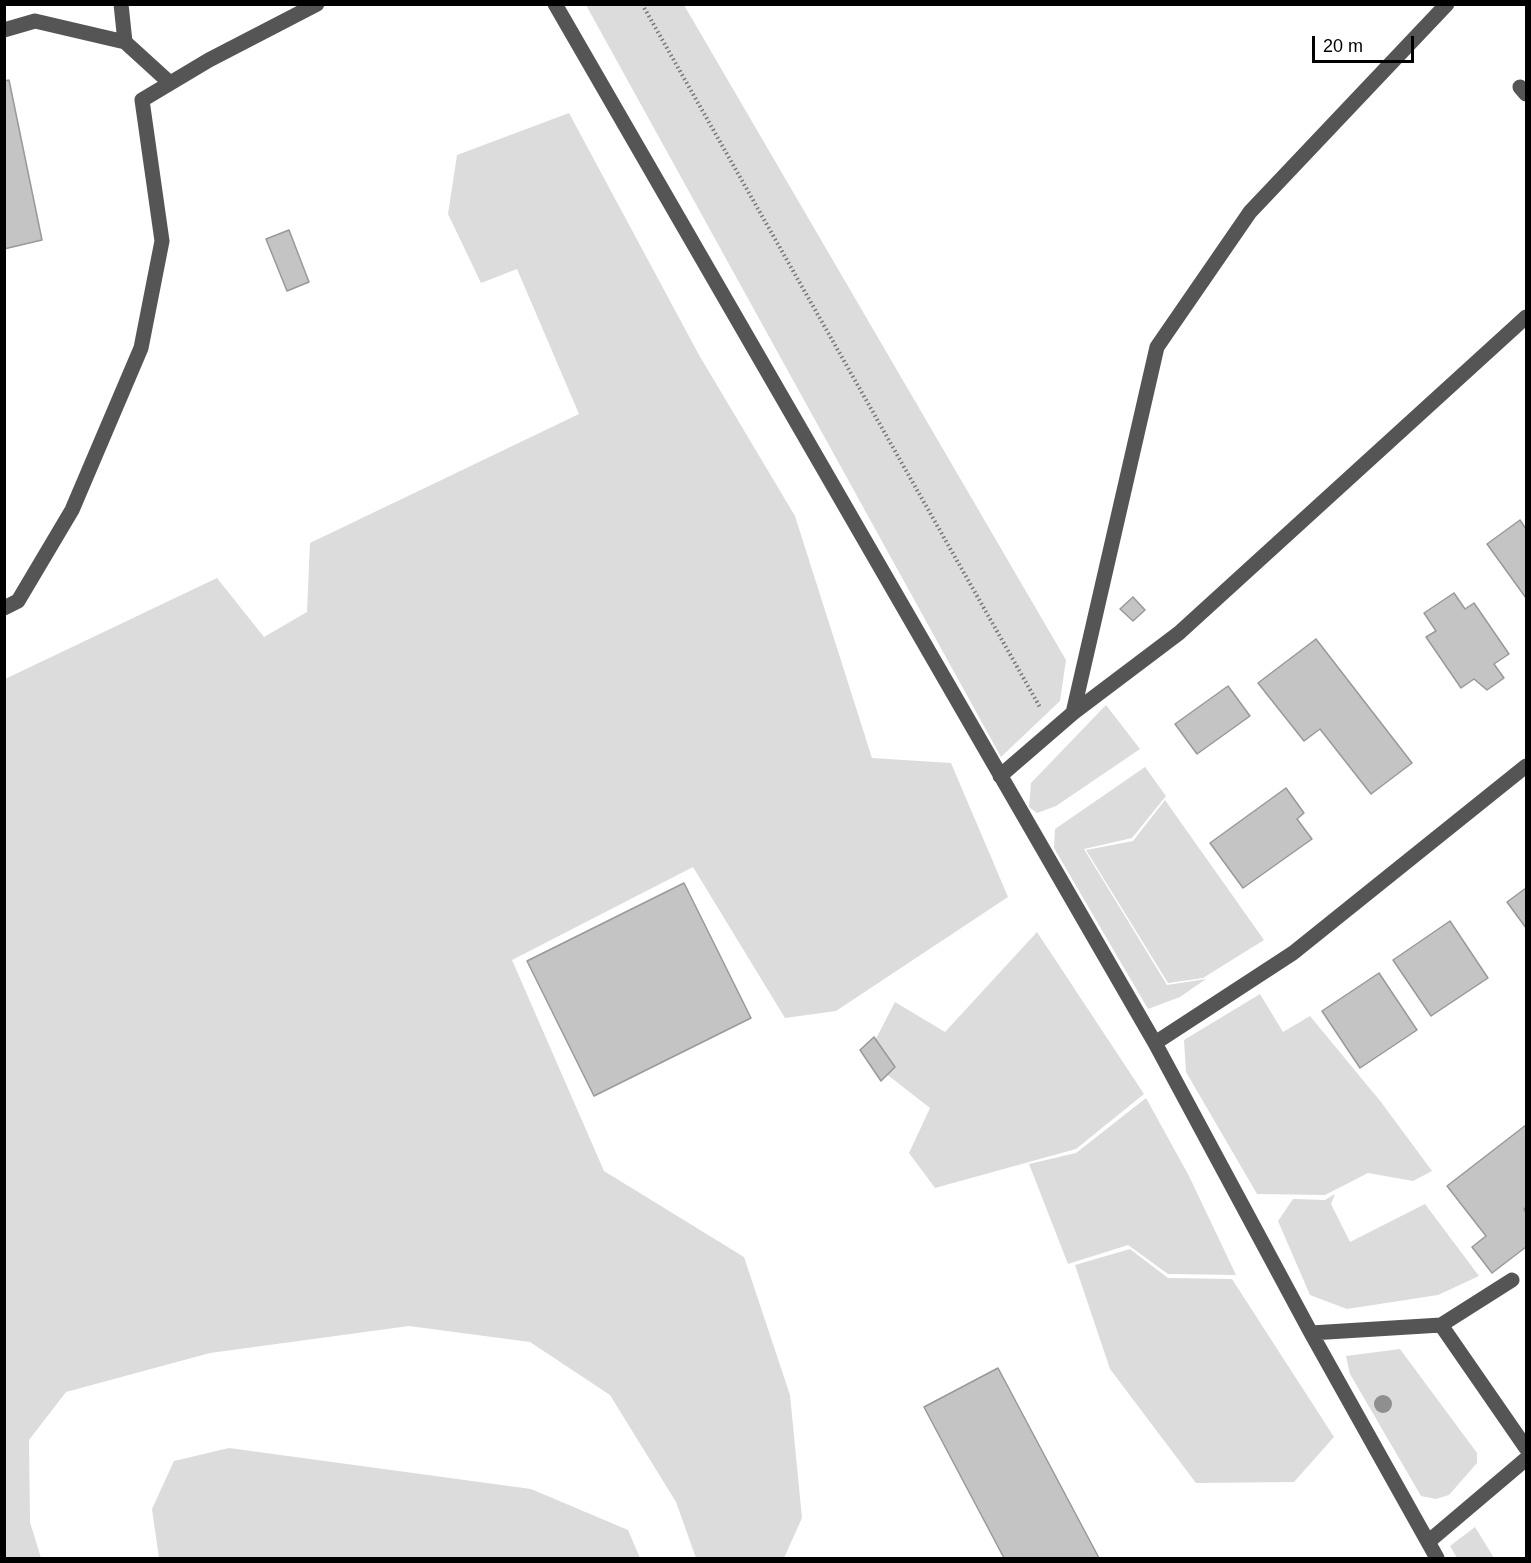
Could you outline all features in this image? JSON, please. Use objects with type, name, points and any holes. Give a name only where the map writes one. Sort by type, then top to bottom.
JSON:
[{"type":"street","points":[[121,4],[125,42]]},
{"type":"street","points":[[4,608],[18,601],[72,510],[141,348],[162,241],[142,100],[209,60],[317,4]]},
{"type":"street","points":[[555,4],[1155,1043],[1311,1333],[1437,1558]]},
{"type":"street","points":[[1073,712],[1157,347],[1250,212],[1447,4]]},
{"type":"street","points":[[4,30],[35,21],[125,42],[170,83]]},
{"type":"street","points":[[1000,776],[1073,712],[1179,633],[1527,317]]},
{"type":"street","points":[[1155,1043],[1293,953],[1527,766]]},
{"type":"street","points":[[1311,1333],[1441,1325],[1512,1280]]},
{"type":"street","points":[[1441,1325],[1527,1448]]},
{"type":"street","points":[[1428,1542],[1527,1459]]},
{"type":"path","points":[[642,4],[1053,730]]},
{"type":"shaded area","points":[[586,5],[684,5],[1066,660],[1060,701],[1001,757]]},
{"type":"shaded area","points":[[569,113],[699,355],[795,516],[872,758],[951,763],[1008,897],[836,1011],[785,1018],[693,867],[512,960],[604,1171],[744,1257],[790,1395],[802,1518],[784,1558],[696,1558],[676,1502],[610,1395],[530,1342],[409,1326],[210,1353],[66,1392],[29,1440],[30,1522],[41,1558],[5,1558],[5,679],[217,578],[264,637],[307,612],[310,543],[579,414],[517,269],[481,283],[448,214],[457,155]]},
{"type":"shaded area","points":[[1106,705],[1140,749],[1056,806],[1037,813],[1029,807],[1031,783]]},
{"type":"shaded area","points":[[1145,767],[1166,796],[1132,838],[1084,849],[1167,985],[1206,979],[1180,997],[1148,1009],[1054,848],[1055,829]]},
{"type":"shaded area","points":[[1165,800],[1264,940],[1203,978],[1168,983],[1086,850],[1133,841]]},
{"type":"shaded area","points":[[1037,932],[1144,1094],[1076,1149],[935,1188],[909,1153],[930,1108],[866,1058],[895,1002],[945,1032]]},
{"type":"shaded area","points":[[1260,994],[1283,1032],[1310,1016],[1381,1102],[1432,1171],[1413,1181],[1368,1173],[1325,1195],[1257,1194],[1186,1072],[1184,1040]]},
{"type":"shaded area","points":[[1146,1098],[1189,1176],[1236,1275],[1168,1274],[1128,1245],[1068,1264],[1029,1164],[1076,1153]]},
{"type":"shaded area","points":[[1335,1194],[1331,1204],[1350,1242],[1425,1204],[1479,1276],[1438,1295],[1347,1309],[1310,1295],[1278,1221],[1293,1199],[1325,1200]]},
{"type":"shaded area","points":[[1130,1249],[1168,1278],[1232,1279],[1334,1437],[1294,1482],[1196,1483],[1110,1369],[1075,1265]]},
{"type":"shaded area","points":[[1400,1349],[1477,1453],[1477,1463],[1449,1495],[1436,1499],[1421,1496],[1350,1374],[1346,1356]]},
{"type":"shaded area","points":[[229,1448],[531,1489],[628,1530],[640,1558],[159,1558],[152,1509],[174,1461]]},
{"type":"shaded area","points":[[1475,1527],[1494,1558],[1457,1558],[1450,1546]]},
{"type":"building","points":[[9,80],[42,240],[4,249],[4,81]]},
{"type":"building","points":[[289,230],[309,282],[287,291],[266,239]]},
{"type":"building","points":[[1520,520],[1526,529],[1526,598],[1487,544]]},
{"type":"building","points":[[1454,593],[1465,609],[1474,603],[1509,654],[1494,664],[1504,678],[1487,690],[1474,679],[1461,688],[1426,637],[1436,631],[1424,613]]},
{"type":"building","points":[[1133,597],[1145,610],[1133,621],[1120,609]]},
{"type":"building","points":[[1316,639],[1412,763],[1371,794],[1320,729],[1304,741],[1258,683]]},
{"type":"building","points":[[1228,686],[1250,716],[1197,754],[1175,724]]},
{"type":"building","points":[[1286,788],[1304,813],[1297,819],[1312,839],[1243,888],[1210,843]]},
{"type":"building","points":[[684,883],[751,1018],[594,1096],[527,961]]},
{"type":"building","points":[[1526,888],[1526,928],[1507,902]]},
{"type":"building","points":[[1450,921],[1488,978],[1431,1016],[1393,960]]},
{"type":"building","points":[[1379,973],[1417,1030],[1360,1068],[1322,1011]]},
{"type":"building","points":[[874,1037],[895,1067],[881,1081],[860,1050]]},
{"type":"building","points":[[1526,1125],[1526,1207],[1524,1209],[1526,1247],[1492,1273],[1472,1247],[1486,1236],[1447,1186]]},
{"type":"building","points":[[998,1368],[1099,1558],[1004,1558],[924,1407]]}]
